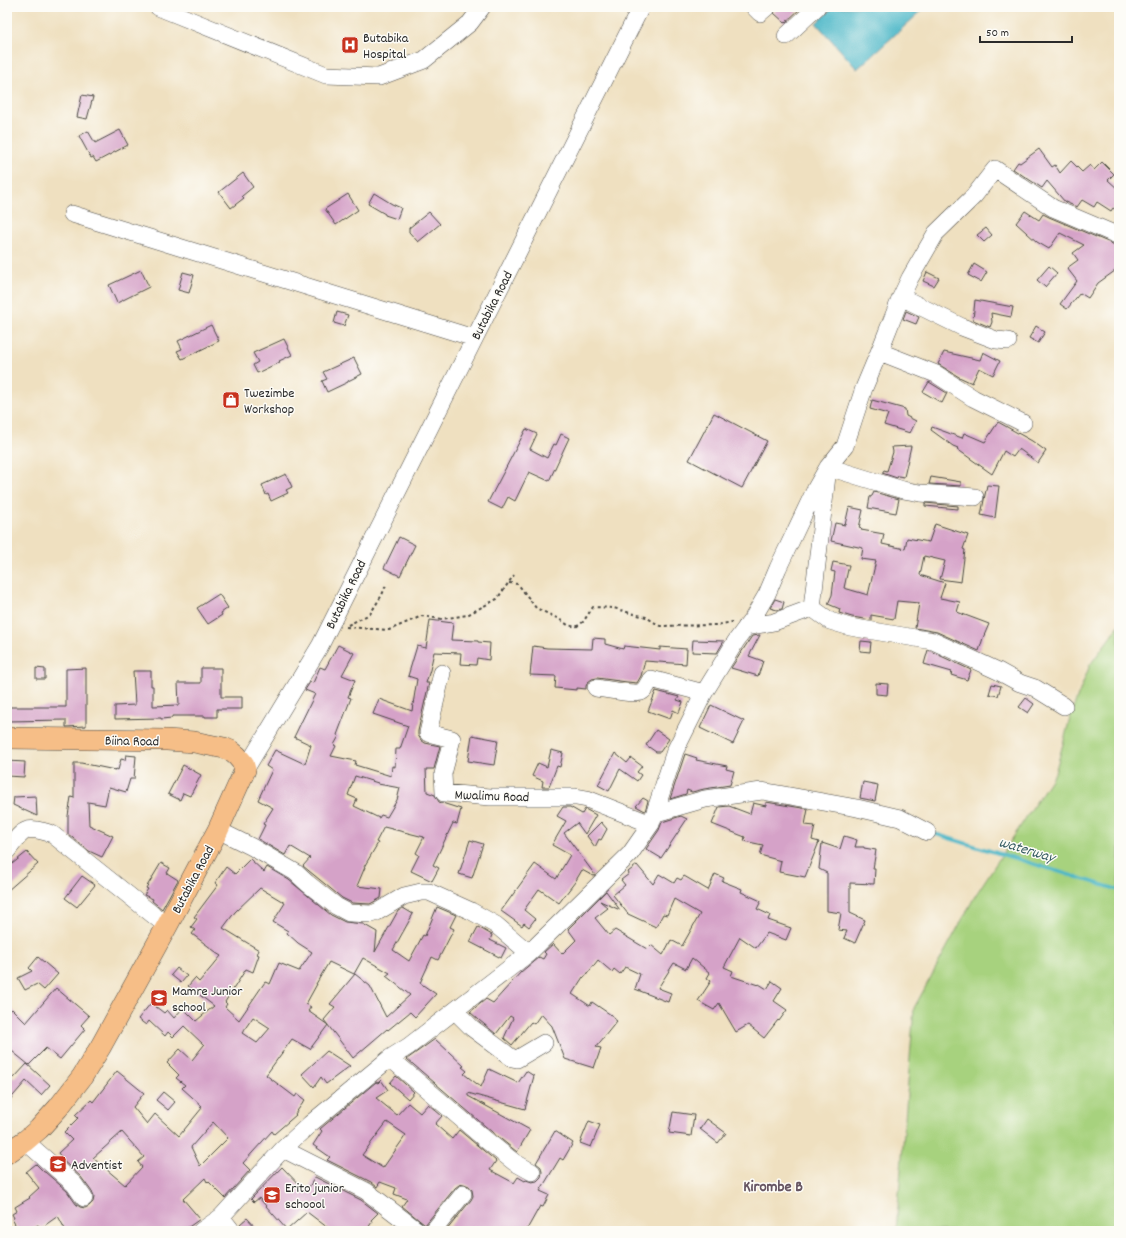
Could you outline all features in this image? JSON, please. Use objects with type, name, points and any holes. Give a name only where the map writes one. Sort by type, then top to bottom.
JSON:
[{"type":"main road","name":"Biina Road","points":[[7,738],[159,740],[194,742],[224,748],[231,751],[240,759],[245,770]]},
{"type":"main road","name":"Butabika Road","points":[[7,1153],[25,1142],[39,1129],[58,1108],[82,1077],[122,1010],[218,830],[245,770]]},
{"type":"street","points":[[158,7],[326,75],[378,77],[424,60],[470,23],[482,7]]},
{"type":"street","name":"Butabika Road","points":[[245,770],[320,646],[641,7]]},
{"type":"street","points":[[754,7],[760,14],[767,7]]},
{"type":"street","points":[[786,36],[817,7]]},
{"type":"street","points":[[202,1231],[221,1216],[283,1149],[310,1124],[390,1058],[409,1046],[529,953],[630,854],[653,818],[675,751],[704,693],[736,641],[750,623],[767,594],[816,488],[828,467],[845,446],[864,388],[880,352],[901,297],[910,278],[936,233],[974,196],[995,169],[1053,208],[1119,236]]},
{"type":"street","points":[[72,214],[474,338]]},
{"type":"street","points":[[901,297],[962,327],[996,340],[1008,341]]},
{"type":"street","points":[[880,352],[936,374],[973,398],[1024,423]]},
{"type":"street","points":[[828,467],[903,490],[920,493],[975,497]]},
{"type":"street","points":[[812,608],[828,467]]},
{"type":"street","points":[[750,623],[774,622],[812,608]]},
{"type":"street","points":[[812,608],[830,621],[850,627],[933,641],[998,671],[1020,683],[1035,688],[1064,706]]},
{"type":"street","name":"Mwalimu Road","points":[[442,674],[428,733],[452,739],[443,774],[444,793],[490,797],[576,796],[653,818]]},
{"type":"street","points":[[596,688],[634,693],[641,692],[645,689],[651,679],[704,693]]},
{"type":"street","points":[[653,818],[705,799],[762,791],[857,808],[900,818],[927,832]]},
{"type":"street","points":[[7,851],[24,831],[38,829],[52,834],[167,926]]},
{"type":"street","points":[[218,830],[252,847],[295,872],[336,906],[349,913],[372,914],[404,896],[421,892],[429,892],[472,911],[496,925],[529,953]]},
{"type":"street","points":[[455,1011],[472,1028],[512,1058],[517,1059],[544,1043]]},
{"type":"street","points":[[390,1058],[486,1140],[514,1162],[532,1172]]},
{"type":"street","points":[[25,1142],[74,1184],[84,1198]]},
{"type":"street","points":[[283,1149],[366,1192],[418,1231]]},
{"type":"street","points":[[433,1231],[463,1194]]},
{"type":"street","points":[[221,1216],[232,1231]]},
{"type":"path","points":[[386,585],[382,595],[370,614],[343,626],[389,630],[422,616],[442,619],[466,615],[497,599],[514,575]]},
{"type":"path","points":[[508,583],[518,584],[536,608],[568,625],[576,627],[583,622],[593,607],[614,608],[646,616],[660,626],[750,623]]},
{"type":"green space","points":[[1119,625],[1119,1231],[896,1231],[914,1008],[975,896],[1055,773],[1072,711],[1090,665]]},
{"type":"water","points":[[834,7],[926,7],[857,69],[816,23]]},
{"type":"building","points":[[777,7],[802,7],[785,23],[774,13]]},
{"type":"building","points":[[82,95],[93,97],[87,119],[77,117]]},
{"type":"building","points":[[120,130],[128,145],[96,162],[93,157],[91,158],[79,136],[88,131],[95,143]]},
{"type":"building","points":[[1039,149],[1052,167],[1055,165],[1060,173],[1071,161],[1082,172],[1090,165],[1094,170],[1102,162],[1114,174],[1108,180],[1119,190],[1119,212],[1113,208],[1111,211],[1097,202],[1094,207],[1082,200],[1077,207],[1065,202],[1047,181],[1042,188],[1013,169],[1018,162],[1020,163]]},
{"type":"building","points":[[243,173],[253,187],[242,196],[244,198],[231,208],[219,192]]},
{"type":"building","points":[[374,193],[401,208],[397,219],[385,215],[368,204]]},
{"type":"building","points":[[348,194],[358,210],[336,225],[325,209]]},
{"type":"building","points":[[1025,211],[1039,220],[1043,214],[1119,246],[1119,268],[1098,283],[1088,298],[1080,293],[1067,309],[1060,304],[1077,281],[1067,268],[1078,260],[1073,253],[1084,245],[1060,233],[1049,249],[1037,242],[1016,223]]},
{"type":"building","points":[[429,212],[440,224],[418,242],[409,232],[409,228]]},
{"type":"building","points":[[986,228],[992,235],[984,242],[977,235]]},
{"type":"building","points":[[974,264],[987,272],[981,282],[968,275]]},
{"type":"building","points":[[1049,266],[1057,273],[1045,287],[1037,280]]},
{"type":"building","points":[[141,270],[149,287],[117,303],[109,285]]},
{"type":"building","points":[[183,272],[194,275],[189,293],[178,290]]},
{"type":"building","points":[[927,272],[939,278],[934,286],[923,281]]},
{"type":"building","points":[[975,300],[1013,307],[1011,317],[991,313],[992,322],[990,327],[973,320]]},
{"type":"building","points":[[906,311],[919,317],[916,324],[903,319]]},
{"type":"building","points":[[337,312],[348,315],[344,326],[334,323]]},
{"type":"building","points":[[211,325],[219,341],[182,359],[177,351],[182,349],[178,341]]},
{"type":"building","points":[[1036,326],[1045,332],[1038,343],[1029,338]]},
{"type":"building","points":[[284,339],[292,355],[257,373],[253,365],[258,362],[253,353]]},
{"type":"building","points":[[944,352],[980,360],[983,352],[1000,361],[993,375],[979,368],[972,383],[938,364]]},
{"type":"building","points":[[354,358],[362,374],[327,392],[322,381],[327,379],[323,372]]},
{"type":"building","points":[[929,382],[947,393],[942,403],[923,392]]},
{"type":"building","points":[[872,400],[905,409],[906,416],[916,421],[910,433],[884,425],[888,414],[870,409]]},
{"type":"building","points":[[714,413],[767,441],[742,488],[689,460]]},
{"type":"building","points":[[998,422],[1032,441],[1046,451],[1038,463],[1019,449],[1013,457],[1004,451],[992,474],[931,430],[932,427],[962,438],[964,433],[985,442]]},
{"type":"building","points":[[526,429],[537,434],[530,449],[547,458],[554,444],[556,445],[561,434],[569,438],[549,481],[529,472],[515,501],[508,497],[502,509],[488,502]]},
{"type":"building","points":[[911,446],[904,477],[898,476],[897,478],[882,473],[884,470],[887,471],[893,452],[892,447]]},
{"type":"building","points":[[286,474],[292,487],[286,490],[288,493],[271,501],[268,494],[266,495],[262,485]]},
{"type":"building","points":[[931,477],[961,482],[961,486],[929,484]]},
{"type":"building","points":[[987,485],[999,486],[995,518],[981,515]]},
{"type":"building","points":[[874,492],[899,499],[896,513],[868,508],[870,497]]},
{"type":"building","points":[[925,503],[958,506],[958,509],[925,506]]},
{"type":"building","points":[[849,507],[863,510],[859,528],[862,529],[861,530],[884,534],[882,544],[905,549],[907,538],[929,542],[935,524],[968,535],[963,549],[965,550],[961,582],[940,579],[945,561],[924,556],[920,575],[945,583],[940,598],[960,602],[957,612],[989,624],[979,651],[937,632],[915,628],[919,603],[897,601],[894,619],[871,615],[871,620],[839,613],[840,609],[828,604],[832,595],[835,572],[831,571],[833,562],[849,565],[844,588],[868,595],[876,561],[861,559],[863,548],[831,541],[835,523],[845,525]]},
{"type":"building","points":[[399,537],[415,545],[400,576],[384,568]]},
{"type":"building","points":[[219,594],[228,608],[221,613],[222,615],[208,624],[197,608]]},
{"type":"building","points":[[775,599],[784,602],[782,609],[777,610],[770,608]]},
{"type":"building","points":[[430,620],[453,623],[451,640],[490,643],[489,660],[477,658],[476,665],[460,664],[461,653],[434,652],[426,683],[429,683],[418,735],[425,743],[440,746],[434,769],[426,769],[427,792],[435,795],[439,802],[461,809],[457,824],[453,823],[433,865],[439,868],[432,881],[411,871],[419,855],[416,853],[424,837],[384,827],[376,842],[378,843],[364,867],[357,886],[382,889],[381,898],[370,904],[352,903],[342,898],[303,866],[310,858],[290,846],[285,855],[258,839],[265,825],[263,824],[273,808],[258,800],[272,770],[266,766],[275,750],[305,764],[311,745],[294,737],[315,694],[305,690],[310,682],[313,683],[320,667],[325,669],[338,645],[354,653],[342,675],[355,680],[348,697],[351,698],[337,735],[339,736],[334,745],[336,746],[331,756],[356,761],[355,765],[391,776],[392,766],[395,767],[396,749],[400,749],[408,726],[373,714],[379,699],[412,711],[417,679],[408,676],[417,646],[426,648]],"holes":[[[355,776],[400,788],[397,800],[387,817],[381,815],[379,818],[354,806],[357,799],[348,795]]]},
{"type":"building","points":[[760,635],[749,656],[763,661],[758,676],[731,668],[752,636]]},
{"type":"building","points":[[593,638],[605,639],[605,644],[623,649],[624,646],[660,650],[660,647],[687,649],[686,664],[645,661],[641,676],[637,683],[597,678],[588,682],[586,689],[577,688],[577,690],[555,688],[556,676],[530,675],[533,646],[547,648],[592,649]]},
{"type":"building","points":[[693,640],[724,641],[717,653],[692,652]]},
{"type":"building","points":[[861,641],[871,642],[870,652],[860,651]]},
{"type":"building","points":[[928,650],[971,670],[967,680],[951,675],[952,672],[924,664]]},
{"type":"building","points":[[36,668],[45,669],[45,679],[36,679]]},
{"type":"building","points":[[86,668],[86,726],[66,727],[66,720],[7,721],[7,707],[66,707],[66,669]]},
{"type":"building","points":[[201,668],[221,668],[221,697],[242,697],[242,709],[217,709],[217,717],[172,716],[172,718],[161,719],[115,719],[115,706],[135,705],[133,671],[151,671],[153,706],[179,705],[178,683],[201,683]]},
{"type":"building","points":[[876,683],[888,684],[887,695],[876,694]]},
{"type":"building","points":[[992,684],[1001,686],[998,696],[989,694]]},
{"type":"building","points":[[656,691],[679,697],[677,700],[683,702],[679,713],[673,710],[670,719],[648,711]]},
{"type":"building","points":[[1026,698],[1034,704],[1028,713],[1019,707]]},
{"type":"building","points":[[711,705],[744,721],[733,744],[700,728]]},
{"type":"building","points":[[656,730],[669,739],[660,752],[656,752],[646,745]]},
{"type":"building","points":[[472,735],[498,740],[494,765],[468,761]]},
{"type":"building","points":[[551,750],[563,753],[560,767],[557,766],[549,787],[542,787],[543,781],[532,776],[538,763],[547,767]]},
{"type":"building","points":[[615,753],[627,763],[631,758],[642,766],[637,772],[641,775],[637,781],[620,769],[609,791],[598,785]]},
{"type":"building","points":[[685,754],[697,758],[696,760],[727,766],[726,769],[734,771],[730,785],[692,792],[687,790],[686,794],[670,799]]},
{"type":"building","points":[[126,755],[136,756],[134,779],[130,779],[126,792],[109,787],[105,805],[88,802],[89,825],[113,836],[102,857],[89,851],[68,834],[68,816],[71,797],[74,798],[74,763],[118,770],[121,759],[125,760]]},
{"type":"building","points":[[7,761],[25,762],[24,777],[7,776]]},
{"type":"building","points":[[183,765],[201,775],[190,796],[183,793],[180,800],[168,794]]},
{"type":"building","points":[[863,782],[878,785],[875,801],[860,798]]},
{"type":"building","points":[[36,796],[37,816],[13,805],[14,797]]},
{"type":"building","points":[[643,798],[648,801],[645,811],[636,806]]},
{"type":"building","points":[[766,802],[808,809],[805,825],[815,826],[812,840],[819,842],[805,877],[779,872],[781,861],[760,855],[763,845],[744,841],[745,837],[712,824],[719,807],[729,806],[750,814],[753,803],[766,806]]},
{"type":"building","points":[[563,807],[570,807],[582,814],[585,809],[596,815],[585,834],[577,823],[564,833],[595,875],[593,876],[582,870],[559,903],[539,889],[524,910],[535,919],[529,927],[524,923],[522,926],[501,911],[535,864],[556,879],[570,855],[552,845],[566,821],[557,816]]},
{"type":"building","points":[[681,816],[687,819],[661,858],[646,849],[659,830],[662,822]]},
{"type":"building","points":[[601,822],[607,829],[595,847],[587,836]]},
{"type":"building","points":[[844,836],[857,840],[855,847],[864,847],[876,850],[873,869],[875,869],[874,884],[850,883],[850,913],[865,920],[855,943],[844,938],[847,931],[838,930],[841,913],[827,911],[827,873],[819,869],[822,843],[840,849]]},
{"type":"building","points":[[470,840],[483,844],[472,878],[459,874]]},
{"type":"building","points":[[27,852],[38,864],[7,891],[7,868]]},
{"type":"building","points":[[250,859],[264,872],[267,867],[289,880],[331,915],[345,922],[363,924],[377,932],[375,952],[398,911],[403,908],[413,914],[393,950],[409,961],[423,935],[425,936],[437,907],[456,915],[450,927],[454,929],[438,960],[432,957],[420,983],[436,994],[415,1017],[410,1012],[388,1030],[387,1029],[353,1058],[328,1025],[310,1049],[292,1039],[266,1075],[295,1097],[297,1094],[305,1100],[295,1114],[296,1115],[274,1134],[272,1131],[243,1163],[250,1170],[225,1198],[208,1181],[207,1182],[205,1178],[183,1199],[200,1219],[183,1231],[66,1231],[58,1216],[41,1228],[38,1225],[27,1231],[19,1231],[12,1219],[14,1218],[12,1214],[17,1211],[15,1207],[30,1198],[29,1197],[39,1188],[26,1172],[36,1164],[67,1191],[76,1204],[80,1207],[85,1208],[93,1202],[94,1197],[92,1192],[81,1177],[61,1159],[62,1158],[58,1153],[72,1140],[64,1132],[78,1118],[75,1115],[91,1100],[93,1102],[117,1071],[144,1093],[133,1107],[147,1124],[155,1114],[179,1136],[202,1108],[200,1107],[202,1106],[182,1088],[185,1085],[176,1078],[179,1075],[167,1063],[180,1049],[192,1060],[204,1045],[184,1026],[173,1037],[168,1032],[165,1036],[149,1021],[146,1025],[138,1019],[151,1003],[164,1013],[167,1010],[174,1018],[183,1008],[196,1021],[214,1006],[188,986],[195,978],[199,982],[221,956],[192,934],[195,930],[191,927],[197,919],[194,917],[218,885],[215,883],[226,867],[235,874]],"holes":[[[260,888],[285,903],[273,922],[288,931],[287,933],[298,943],[312,952],[299,971],[279,963],[270,984],[265,982],[239,1020],[225,1007],[227,1004],[225,1002],[246,969],[253,972],[259,955],[257,954],[259,950],[223,928],[235,912]],[[363,958],[390,973],[386,976],[410,995],[386,1017],[370,986],[355,974],[330,1004],[335,1007],[324,1020],[328,1025],[308,1011],[311,1007],[306,1004],[329,962],[354,974]],[[253,1017],[270,1028],[257,1043],[242,1033]],[[213,1122],[228,1138],[200,1166],[191,1147]],[[122,1132],[144,1157],[138,1162],[142,1167],[125,1185],[93,1158]]]},
{"type":"building","points":[[161,863],[170,868],[167,873],[178,880],[162,909],[152,901],[153,899],[144,895],[148,889],[146,888]]},
{"type":"building","points":[[637,865],[653,884],[659,874],[674,883],[677,878],[681,880],[684,876],[708,890],[715,874],[724,878],[722,881],[742,889],[741,892],[761,901],[757,909],[770,915],[768,920],[791,928],[786,940],[767,933],[756,948],[740,937],[724,967],[733,971],[731,976],[758,985],[759,984],[767,989],[772,981],[782,988],[774,1001],[787,1010],[764,1038],[748,1025],[736,1032],[719,1003],[714,1010],[698,1001],[711,981],[707,978],[710,973],[692,958],[686,969],[674,963],[658,988],[671,993],[668,1002],[635,989],[640,974],[625,967],[620,974],[614,969],[612,972],[598,960],[584,978],[583,977],[572,994],[590,1006],[592,1002],[614,1017],[613,1018],[617,1021],[596,1047],[601,1048],[594,1068],[565,1059],[552,1026],[541,1014],[534,1024],[531,1022],[512,1045],[504,1038],[513,1018],[510,1016],[496,1034],[470,1012],[486,999],[493,1003],[521,972],[539,957],[543,959],[546,954],[544,952],[553,944],[562,954],[576,940],[568,929],[606,891],[620,910],[600,901],[608,908],[595,918],[609,935],[615,930],[647,949],[651,945],[663,955],[671,940],[682,946],[700,914],[674,899],[667,915],[663,914],[656,927],[628,914],[613,895],[625,885],[621,880]]},
{"type":"building","points":[[82,876],[95,885],[77,907],[65,898]]},
{"type":"building","points":[[478,927],[492,935],[490,940],[506,948],[501,958],[470,942]]},
{"type":"building","points":[[38,957],[58,974],[44,990],[37,984],[25,990],[18,978],[32,971],[29,968]]},
{"type":"building","points":[[177,968],[187,976],[181,983],[171,975]]},
{"type":"building","points":[[56,988],[89,1016],[81,1025],[85,1029],[60,1059],[46,1048],[29,1065],[7,1047],[7,1014],[12,1009],[26,1023]]},
{"type":"building","points":[[435,1039],[464,1066],[462,1067],[467,1071],[464,1074],[481,1087],[489,1069],[518,1083],[526,1071],[534,1076],[525,1109],[468,1093],[468,1096],[530,1130],[517,1152],[407,1059]]},
{"type":"building","points":[[327,1051],[350,1066],[326,1084],[321,1077],[314,1087],[302,1074]]},
{"type":"building","points":[[27,1064],[50,1085],[41,1095],[26,1081],[7,1103],[7,1072],[14,1078]]},
{"type":"building","points":[[396,1076],[414,1092],[408,1099],[390,1083]]},
{"type":"building","points":[[381,1080],[388,1090],[376,1098],[397,1115],[408,1103],[420,1113],[428,1104],[442,1116],[435,1124],[452,1139],[459,1130],[496,1161],[490,1170],[514,1183],[518,1177],[525,1181],[532,1182],[537,1181],[541,1177],[541,1167],[536,1163],[555,1131],[573,1143],[563,1160],[560,1158],[540,1191],[549,1195],[543,1207],[540,1206],[526,1231],[446,1231],[473,1196],[472,1190],[469,1186],[464,1184],[455,1188],[425,1225],[402,1206],[407,1199],[394,1194],[396,1188],[380,1182],[377,1187],[371,1182],[327,1160],[330,1157],[313,1145],[322,1131],[320,1129],[376,1082],[378,1083]],"holes":[[[387,1122],[406,1135],[383,1168],[362,1155]]]},
{"type":"building","points":[[163,1092],[175,1102],[168,1110],[156,1100]]},
{"type":"building","points":[[673,1112],[694,1115],[691,1136],[669,1133]]},
{"type":"building","points":[[707,1119],[726,1133],[718,1143],[700,1129]]},
{"type":"building","points":[[589,1121],[600,1125],[591,1147],[580,1143]]},
{"type":"building","points":[[282,1167],[306,1192],[315,1177],[361,1200],[378,1213],[371,1220],[372,1222],[366,1231],[332,1231],[307,1212],[287,1230],[259,1198],[254,1202],[251,1199]]},
{"type":"building","points":[[247,1218],[259,1231],[242,1231],[240,1224]]},
{"type":"waterway","name":"waterway","points":[[932,833],[1119,890]]},
{"type":"place","name":"Butabika Hospital","points":[[350,45]]},
{"type":"place","name":"Twezimbe Workshop","points":[[231,400]]},
{"type":"place","name":"Mamre Junior school","points":[[159,998]]},
{"type":"place","name":"Adventist","points":[[58,1164]]},
{"type":"place","name":"Erito junior schoool","points":[[272,1195]]},
{"type":"district","name":"Kirombe B","points":[[773,1185]]}]
